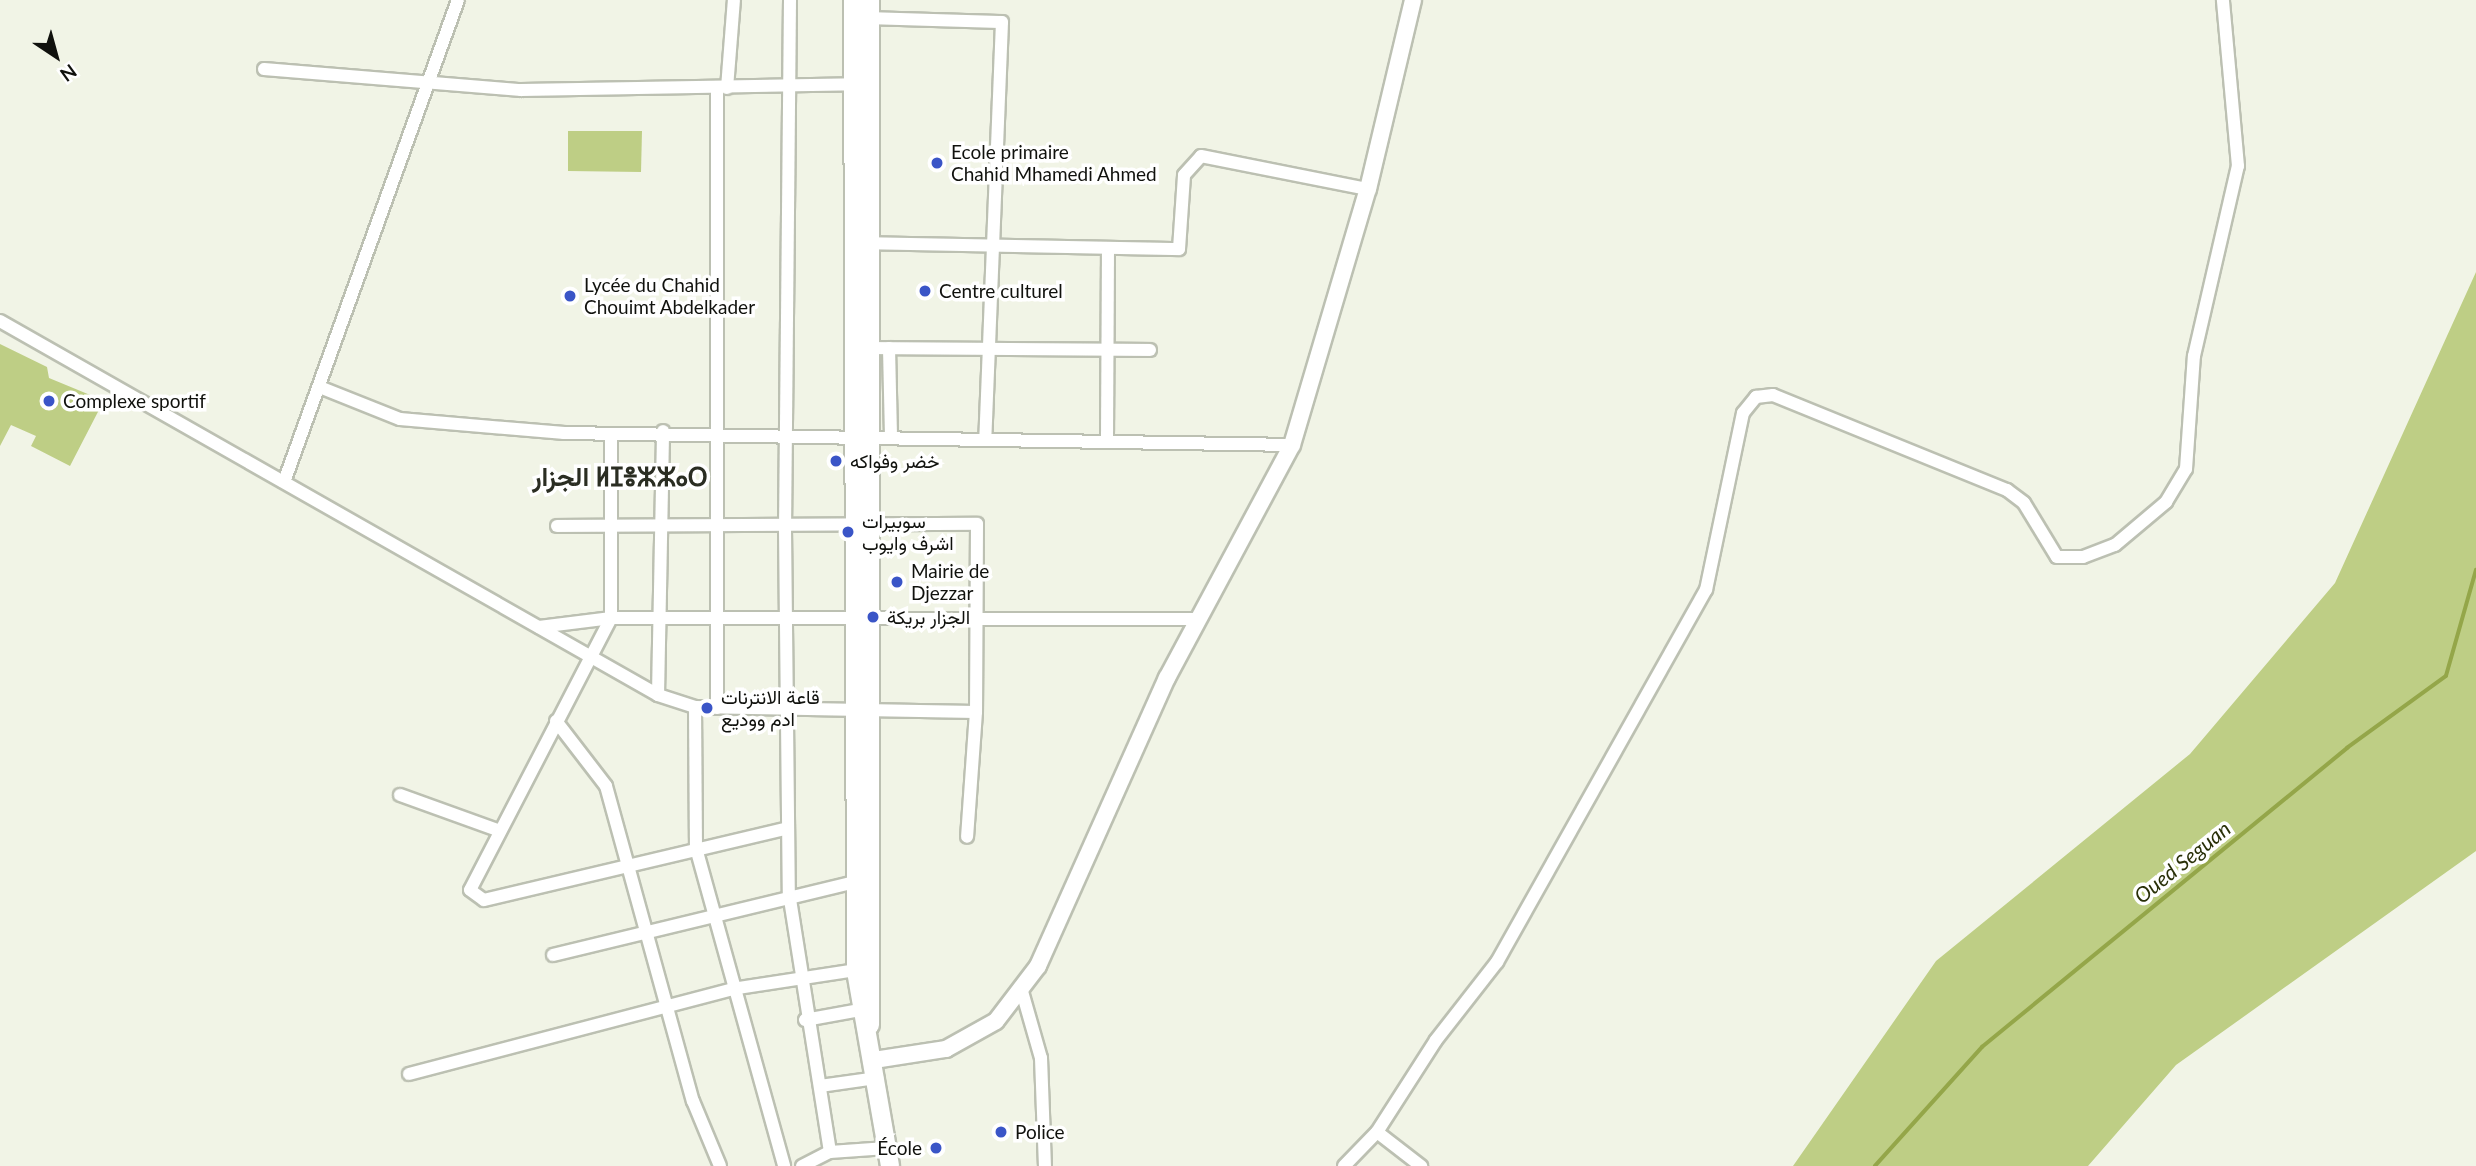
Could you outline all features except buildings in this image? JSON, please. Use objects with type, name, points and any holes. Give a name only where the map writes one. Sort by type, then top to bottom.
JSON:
[{"type":"main road","points":[[861,436],[869,348],[856,84],[862,9]]},
{"type":"main road","points":[[862,9],[860,527],[865,618],[862,880],[864,969],[890,1166]]},
{"type":"street","points":[[284,482],[322,388],[348,290],[422,86],[458,0]]},
{"type":"street","points":[[717,708],[717,433],[722,88],[734,0]]},
{"type":"street","points":[[790,0],[792,86],[785,529],[790,622],[789,893],[805,1020],[820,1086],[830,1152]]},
{"type":"street","points":[[820,1086],[946,1049],[996,1021],[1021,988],[1071,900],[1116,786],[1292,445],[1368,189],[1413,0]]},
{"type":"street","points":[[1344,1166],[1377,1132],[1436,1040],[1497,962],[1706,590],[1743,412],[1756,397],[1773,395],[2007,490],[2024,503],[2057,557],[2115,545],[2166,502],[2186,469],[2194,356],[2238,166],[2223,0]]},
{"type":"street","points":[[862,9],[1002,22],[990,246],[985,437]]},
{"type":"street","points":[[264,69],[422,86],[722,88],[856,84]]},
{"type":"street","points":[[862,243],[1179,249],[1184,175],[1201,156],[1368,189]]},
{"type":"street","points":[[1107,440],[1108,249]]},
{"type":"street","points":[[0,321],[658,695],[695,707],[976,712]]},
{"type":"street","points":[[869,348],[1150,350]]},
{"type":"street","points":[[889,348],[891,436]]},
{"type":"street","points":[[322,388],[400,419],[611,434],[663,431],[786,436],[985,437],[1292,445]]},
{"type":"street","points":[[658,695],[664,527],[663,431]]},
{"type":"street","points":[[611,434],[611,618],[470,890],[484,900],[630,861],[788,828]]},
{"type":"street","points":[[557,526],[785,529],[977,524],[976,712],[967,837]]},
{"type":"street","points":[[538,627],[611,618],[718,622],[865,618],[1200,619]]},
{"type":"street","points":[[695,707],[696,848],[732,989],[784,1166]]},
{"type":"street","points":[[556,721],[606,786],[650,928],[693,1101],[720,1166]]},
{"type":"street","points":[[400,795],[500,831]]},
{"type":"street","points":[[553,954],[789,893],[862,880]]},
{"type":"street","points":[[409,1074],[732,989],[864,969]]},
{"type":"street","points":[[1021,988],[1041,1058],[1045,1166]]},
{"type":"street","points":[[805,1020],[869,1014]]},
{"type":"street","points":[[1377,1132],[1421,1166]]},
{"type":"street","points":[[802,1166],[830,1152],[887,1148]]},
{"type":"green space","points":[[568,131],[642,131],[641,172],[568,171]]},
{"type":"green space","points":[[2476,272],[2476,851],[2176,1065],[2088,1166],[1793,1166],[1936,961],[2190,754],[2335,583]]},
{"type":"green space","name":"Complexe sportif","points":[[0,344],[47,367],[49,378],[95,397],[101,406],[70,466],[31,446],[36,436],[11,425],[0,446]]},
{"type":"waterway","name":"Oued Seguan","points":[[1875,1166],[1982,1047],[2347,748],[2446,676],[2476,570]]},
{"type":"place","name":"Ecole primaire Chahid Mhamedi Ahmed","points":[[937,163]]},
{"type":"place","name":"Centre culturel","points":[[925,291]]},
{"type":"place","name":"Lycée du Chahid Chouimt Abdelkader","points":[[570,296]]},
{"type":"place","name":"Complexe sportif","points":[[49,401]]},
{"type":"place","name":"خضر وفواكه","points":[[836,461]]},
{"type":"place","name":"سوبيرات اشرف وايوب","points":[[848,532]]},
{"type":"place","name":"Mairie de Djezzar","points":[[897,582]]},
{"type":"place","name":"الجزار بريكة","points":[[873,617]]},
{"type":"place","name":"قاعة الانترنات ادم ووديع","points":[[707,708]]},
{"type":"place","name":"Police","points":[[1001,1132]]},
{"type":"place","name":"École","points":[[936,1148]]},
{"type":"district","name":"الجزار ⵍⵊⴻⵣⵣⴰⵔ","points":[[620,477]]}]
